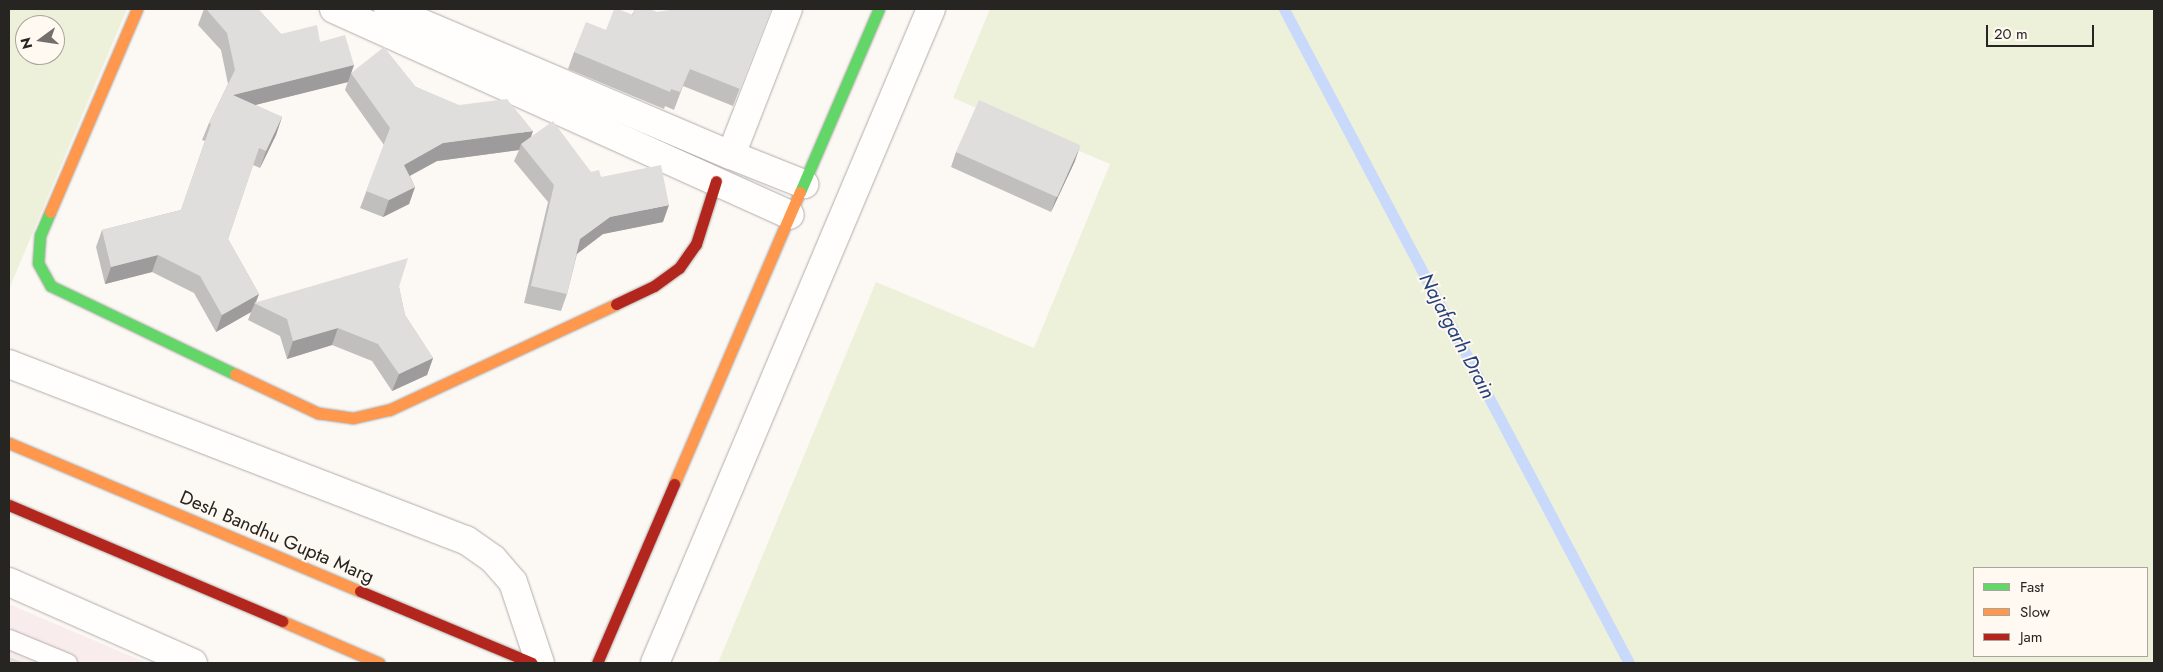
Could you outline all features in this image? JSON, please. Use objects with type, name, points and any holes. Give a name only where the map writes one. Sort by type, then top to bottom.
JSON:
[{"type":"street","points":[[136,9],[40,235],[38,263],[51,286],[318,412],[353,418],[389,410],[654,286],[679,268],[696,244],[716,181]]},
{"type":"street","points":[[334,9],[790,215]]},
{"type":"street","points":[[388,9],[731,155],[804,184]]},
{"type":"street","points":[[731,155],[788,9]]},
{"type":"street","points":[[597,663],[879,9]]},
{"type":"street","points":[[655,663],[931,9]]},
{"type":"street","points":[[9,364],[466,540],[493,559],[513,582],[540,663]]},
{"type":"street","name":"Desh Bandhu Gupta Marg","points":[[9,443],[532,663]]},
{"type":"street","points":[[9,505],[379,663]]},
{"type":"street","points":[[9,582],[193,663]]},
{"type":"lane","points":[[9,639],[67,663]]},
{"type":"shaded area","points":[[9,604],[147,663],[9,663]]},
{"type":"green space","points":[[9,9],[127,9],[9,289]]},
{"type":"green space","points":[[990,9],[2154,9],[2154,663],[718,663],[876,282],[1034,348],[1110,164],[953,98]]},
{"type":"building","points":[[206,9],[258,9],[281,34],[317,25],[320,42],[345,35],[354,65],[233,95],[282,117],[266,151],[259,148],[228,239],[259,294],[222,315],[200,276],[158,255],[111,267],[102,230],[181,210],[211,124],[209,123],[235,70],[227,33]]},
{"type":"building","points":[[614,9],[633,15],[635,9],[650,9],[657,12],[675,9],[771,9],[740,89],[690,69],[680,92],[671,89],[670,92],[574,52],[586,22],[606,30]]},
{"type":"building","points":[[384,47],[416,87],[459,105],[507,99],[533,131],[443,143],[404,165],[415,187],[389,200],[366,191],[390,128],[351,73]]},
{"type":"building","points":[[979,100],[1080,145],[1057,197],[956,152]]},
{"type":"building","points":[[553,121],[591,172],[599,170],[601,177],[661,165],[669,205],[610,217],[580,239],[567,294],[531,286],[554,185],[521,144]]},
{"type":"building","points":[[408,258],[399,287],[405,315],[433,358],[399,374],[378,344],[338,328],[293,341],[287,319],[254,303]]},
{"type":"building","points":[[9,657],[24,663],[9,663]]},
{"type":"waterway","name":"Najafgarh Drain","points":[[1284,9],[1629,663]]},
{"type":"traffic: fast","points":[[800,192],[879,9]]},
{"type":"traffic: fast","points":[[50,212],[40,235],[38,263],[51,286],[235,374]]},
{"type":"traffic: slow","points":[[50,212],[137,9]]},
{"type":"traffic: slow","points":[[674,484],[800,192]]},
{"type":"traffic: slow","points":[[235,374],[318,413],[353,418],[389,410],[616,304]]},
{"type":"traffic: slow","points":[[9,443],[360,591]]},
{"type":"traffic: slow","points":[[282,621],[379,663]]},
{"type":"traffic: jam","points":[[616,304],[654,286],[679,268],[696,244],[716,181]]},
{"type":"traffic: jam","points":[[597,663],[674,484]]},
{"type":"traffic: jam","points":[[9,505],[282,621]]},
{"type":"traffic: jam","points":[[360,591],[532,663]]}]
